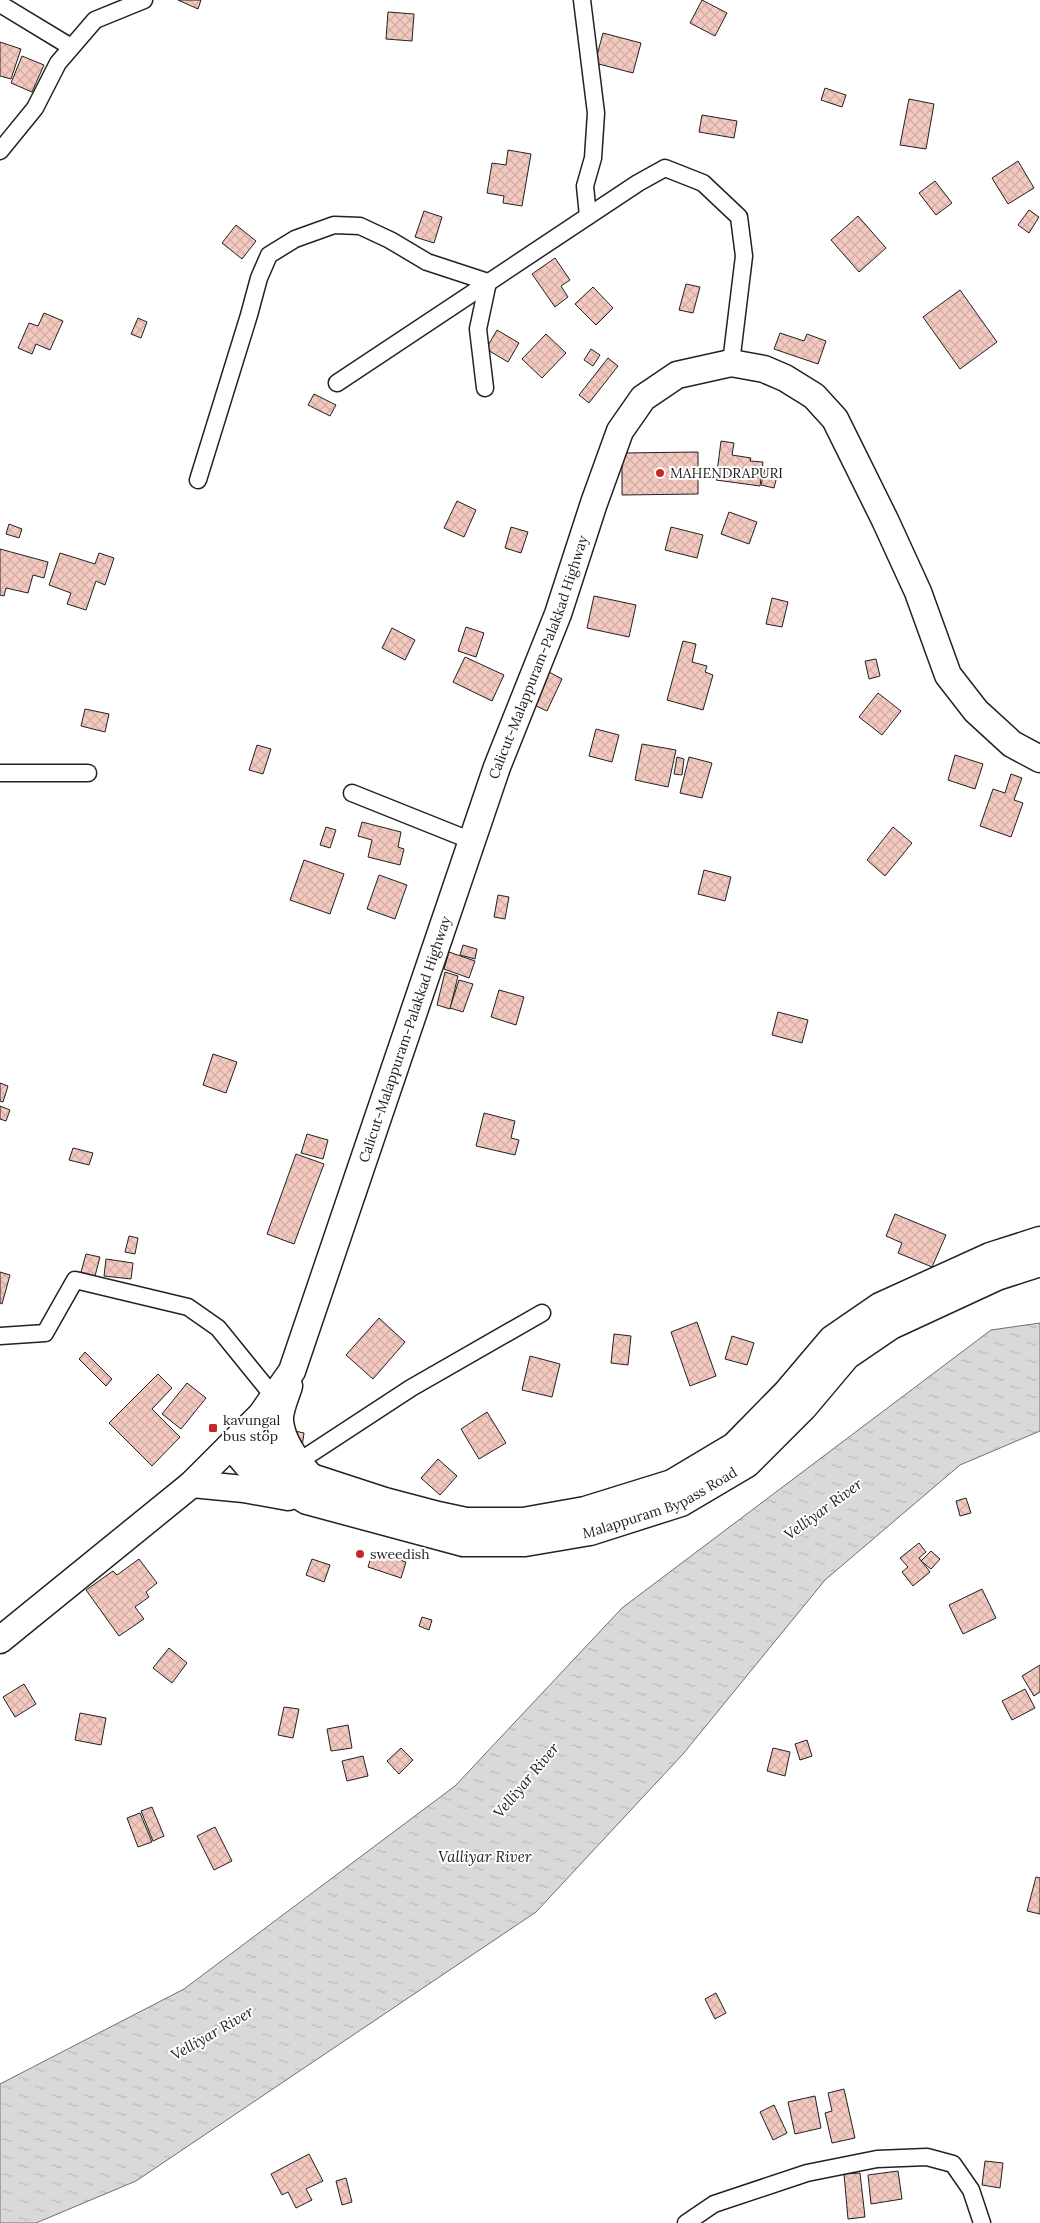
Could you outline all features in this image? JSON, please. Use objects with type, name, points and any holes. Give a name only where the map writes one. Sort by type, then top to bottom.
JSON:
[{"type":"highway","name":"Calicut-Malappuram-Palakkad Highway","points":[[1,1639],[192,1484],[261,1416],[292,1371],[497,767],[558,614],[620,430],[643,398],[677,374],[731,363],[764,369],[785,378],[814,396],[835,419],[918,592],[948,675],[976,711],[1012,744],[1040,759]]},
{"type":"highway","name":"Malappuram Bypass Road","points":[[306,1480],[466,1521],[523,1521],[585,1510],[672,1483],[734,1446],[787,1392],[832,1340],[880,1306],[990,1256],[1040,1240]]},
{"type":"highway","name":"Malappuram Bypass Road","points":[[238,1439],[266,1454],[286,1469],[306,1480],[463,1542],[525,1543],[590,1532],[681,1503],[747,1464],[804,1407],[847,1356],[891,1326],[997,1277],[1040,1263]]},
{"type":"highway","points":[[192,1484],[244,1489],[306,1480],[289,1447],[280,1421],[292,1371]]},
{"type":"street","points":[[0,151],[35,108],[58,63],[95,20],[144,0]]},
{"type":"street","points":[[582,0],[596,113],[593,158],[585,186],[588,216]]},
{"type":"street","points":[[0,4],[71,48]]},
{"type":"street","points":[[337,383],[638,182],[665,168],[704,184],[739,218],[744,256],[731,363]]},
{"type":"street","points":[[198,480],[259,278],[269,255],[295,239],[334,225],[360,226],[390,240],[427,262],[488,282]]},
{"type":"street","points":[[484,388],[478,329],[488,282]]},
{"type":"street","points":[[0,773],[88,773]]},
{"type":"street","points":[[352,793],[472,841]]},
{"type":"street","points":[[0,1336],[45,1333],[75,1280],[188,1306],[218,1328],[274,1397]]},
{"type":"street","points":[[306,1480],[411,1388],[542,1313]]},
{"type":"street","points":[[686,2223],[714,2204],[807,2172],[877,2159],[926,2157],[953,2164],[970,2190],[982,2223]]},
{"type":"water","name":"Valliyar River","points":[[1040,1323],[1040,1431],[960,1465],[825,1580],[683,1754],[536,1912],[136,2181],[36,2223],[0,2223],[0,2084],[184,1989],[455,1786],[622,1608],[991,1330]]},
{"type":"building","points":[[178,0],[201,0],[198,9]]},
{"type":"building","points":[[702,0],[727,13],[715,36],[690,23]]},
{"type":"building","points":[[388,12],[414,14],[412,41],[386,39]]},
{"type":"building","points":[[603,33],[641,43],[633,73],[595,63]]},
{"type":"building","points":[[0,42],[21,49],[11,79],[0,76]]},
{"type":"building","points":[[22,56],[44,65],[32,92],[11,83]]},
{"type":"building","points":[[825,88],[846,95],[842,107],[821,100]]},
{"type":"building","points":[[909,99],[934,104],[926,149],[900,145]]},
{"type":"building","points":[[702,115],[737,121],[734,138],[699,132]]},
{"type":"building","points":[[508,150],[531,154],[522,206],[503,203],[504,196],[487,193],[492,163],[506,165]]},
{"type":"building","points":[[1018,161],[1034,188],[1008,204],[992,178]]},
{"type":"building","points":[[935,181],[952,203],[936,215],[919,193]]},
{"type":"building","points":[[1029,210],[1039,217],[1029,233],[1018,225]]},
{"type":"building","points":[[424,211],[442,217],[434,243],[415,237]]},
{"type":"building","points":[[858,216],[886,248],[859,272],[831,240]]},
{"type":"building","points":[[236,225],[256,241],[242,259],[222,243]]},
{"type":"building","points":[[555,258],[570,280],[561,286],[568,297],[555,307],[532,274]]},
{"type":"building","points":[[686,284],[700,287],[693,313],[679,310]]},
{"type":"building","points":[[593,287],[613,308],[596,325],[575,304]]},
{"type":"building","points":[[960,290],[997,342],[960,369],[923,317]]},
{"type":"building","points":[[44,313],[63,321],[50,350],[36,344],[32,354],[18,348],[29,323],[38,326]]},
{"type":"building","points":[[138,318],[147,322],[141,338],[131,334]]},
{"type":"building","points":[[497,330],[519,343],[508,362],[486,349]]},
{"type":"building","points":[[780,333],[804,341],[807,334],[826,341],[818,364],[774,349]]},
{"type":"building","points":[[546,334],[566,353],[542,378],[522,359]]},
{"type":"building","points":[[591,349],[600,355],[593,366],[584,360]]},
{"type":"building","points":[[608,358],[618,366],[589,403],[579,395]]},
{"type":"building","points":[[314,394],[336,405],[330,416],[308,405]]},
{"type":"building","points":[[721,441],[734,443],[732,455],[751,458],[750,461],[763,462],[760,486],[716,480]]},
{"type":"building","name":"MAHENDRAPURI","points":[[698,452],[698,494],[622,495],[622,453]]},
{"type":"building","points":[[765,468],[778,472],[774,488],[761,485]]},
{"type":"building","points":[[457,501],[476,510],[464,537],[444,528]]},
{"type":"building","points":[[729,512],[757,522],[749,544],[721,534]]},
{"type":"building","points":[[9,524],[22,529],[19,538],[6,534]]},
{"type":"building","points":[[511,527],[528,532],[521,553],[505,548]]},
{"type":"building","points":[[671,527],[703,535],[697,558],[665,550]]},
{"type":"building","points":[[0,549],[48,562],[44,578],[33,575],[28,593],[6,588],[4,596],[0,595]]},
{"type":"building","points":[[60,553],[95,564],[99,553],[114,558],[105,585],[96,581],[86,610],[67,604],[71,593],[49,585]]},
{"type":"building","points":[[594,596],[636,605],[629,637],[587,628]]},
{"type":"building","points":[[772,598],[788,602],[782,627],[766,624]]},
{"type":"building","points":[[466,627],[484,633],[476,657],[458,651]]},
{"type":"building","points":[[392,628],[415,640],[405,660],[382,648]]},
{"type":"building","points":[[683,641],[696,644],[692,662],[707,666],[705,672],[713,675],[703,710],[667,700]]},
{"type":"building","points":[[465,657],[504,675],[492,701],[453,682]]},
{"type":"building","points":[[876,659],[880,676],[869,679],[865,661]]},
{"type":"building","points":[[549,672],[562,679],[547,711],[534,705]]},
{"type":"building","points":[[878,693],[901,711],[882,735],[859,717]]},
{"type":"building","points":[[85,709],[109,714],[105,732],[81,726]]},
{"type":"building","points":[[596,729],[619,735],[612,762],[589,756]]},
{"type":"building","points":[[642,744],[676,750],[668,787],[635,780]]},
{"type":"building","points":[[257,745],[271,749],[263,774],[249,770]]},
{"type":"building","points":[[955,755],[983,764],[975,789],[948,780]]},
{"type":"building","points":[[677,757],[684,759],[682,775],[674,774]]},
{"type":"building","points":[[689,757],[712,763],[702,798],[680,793]]},
{"type":"building","points":[[1011,774],[1022,778],[1014,800],[1023,803],[1011,837],[980,826],[993,789],[1005,793]]},
{"type":"building","points":[[362,822],[401,832],[398,847],[404,849],[400,865],[368,857],[372,840],[358,836]]},
{"type":"building","points":[[326,827],[336,830],[330,848],[320,845]]},
{"type":"building","points":[[893,827],[912,843],[885,876],[867,860]]},
{"type":"building","points":[[304,860],[344,874],[330,914],[290,900]]},
{"type":"building","points":[[704,870],[731,877],[725,901],[698,894]]},
{"type":"building","points":[[379,875],[407,885],[395,919],[367,909]]},
{"type":"building","points":[[498,895],[509,897],[505,919],[494,917]]},
{"type":"building","points":[[463,945],[477,949],[475,959],[460,955]]},
{"type":"building","points":[[449,952],[475,961],[469,978],[444,969]]},
{"type":"building","points":[[445,972],[458,976],[450,1009],[437,1005]]},
{"type":"building","points":[[459,980],[473,984],[463,1012],[450,1008]]},
{"type":"building","points":[[499,990],[524,997],[516,1025],[491,1017]]},
{"type":"building","points":[[778,1012],[808,1020],[802,1043],[772,1035]]},
{"type":"building","points":[[213,1054],[237,1062],[226,1093],[203,1085]]},
{"type":"building","points":[[0,1083],[8,1086],[3,1102],[0,1101]]},
{"type":"building","points":[[0,1106],[10,1110],[6,1121],[0,1119]]},
{"type":"building","points":[[484,1113],[515,1121],[511,1138],[519,1140],[515,1155],[476,1146]]},
{"type":"building","points":[[307,1134],[328,1140],[323,1159],[301,1153]]},
{"type":"building","points":[[73,1148],[93,1153],[89,1165],[69,1160]]},
{"type":"building","points":[[296,1154],[324,1164],[294,1244],[267,1234]]},
{"type":"building","points":[[895,1214],[946,1235],[932,1267],[898,1253],[902,1243],[886,1236]]},
{"type":"building","points":[[129,1236],[138,1238],[135,1254],[125,1252]]},
{"type":"building","points":[[86,1254],[100,1257],[95,1276],[81,1272]]},
{"type":"building","points":[[106,1259],[133,1263],[131,1279],[104,1276]]},
{"type":"building","points":[[0,1272],[10,1275],[2,1304],[0,1303]]},
{"type":"building","points":[[379,1318],[405,1342],[373,1379],[346,1355]]},
{"type":"building","points":[[697,1322],[716,1376],[690,1386],[671,1332]]},
{"type":"building","points":[[614,1334],[631,1336],[628,1365],[611,1363]]},
{"type":"building","points":[[732,1336],[754,1343],[747,1365],[725,1359]]},
{"type":"building","points":[[85,1352],[112,1379],[106,1386],[79,1359]]},
{"type":"building","points":[[530,1356],[560,1364],[552,1397],[522,1390]]},
{"type":"building","points":[[158,1374],[172,1388],[152,1409],[180,1437],[152,1466],[109,1423]]},
{"type":"building","points":[[187,1383],[206,1398],[181,1429],[162,1414]]},
{"type":"building","points":[[487,1412],[506,1443],[479,1459],[461,1429]]},
{"type":"building","points":[[295,1431],[304,1433],[302,1447]]},
{"type":"building","points":[[438,1459],[457,1476],[440,1495],[421,1478]]},
{"type":"building","points":[[966,1498],[971,1513],[960,1516],[956,1501]]},
{"type":"building","points":[[919,1543],[926,1552],[919,1558],[930,1572],[913,1586],[902,1572],[908,1567],[900,1558]]},
{"type":"building","points":[[373,1551],[406,1562],[401,1578],[368,1567]]},
{"type":"building","points":[[931,1551],[940,1559],[931,1569],[921,1561]]},
{"type":"building","points":[[139,1559],[157,1583],[146,1592],[149,1597],[135,1607],[144,1619],[119,1636],[86,1590],[113,1571],[117,1575]]},
{"type":"building","points":[[312,1559],[330,1565],[324,1582],[306,1575]]},
{"type":"building","points":[[982,1589],[996,1618],[963,1634],[949,1605]]},
{"type":"building","points":[[422,1617],[432,1620],[429,1630],[419,1626]]},
{"type":"building","points":[[169,1648],[187,1663],[172,1683],[153,1668]]},
{"type":"building","points":[[1040,1665],[1040,1692],[1034,1696],[1022,1676]]},
{"type":"building","points":[[24,1684],[36,1704],[15,1717],[3,1697]]},
{"type":"building","points":[[1025,1689],[1035,1708],[1012,1720],[1002,1701]]},
{"type":"building","points":[[284,1707],[299,1709],[293,1738],[278,1735]]},
{"type":"building","points":[[80,1713],[106,1718],[101,1745],[75,1740]]},
{"type":"building","points":[[348,1725],[352,1748],[331,1751],[327,1729]]},
{"type":"building","points":[[807,1740],[812,1756],[800,1760],[795,1744]]},
{"type":"building","points":[[401,1748],[413,1760],[399,1774],[387,1761]]},
{"type":"building","points":[[773,1748],[790,1752],[785,1776],[767,1771]]},
{"type":"building","points":[[363,1756],[368,1776],[347,1781],[342,1761]]},
{"type":"building","points":[[152,1807],[164,1836],[153,1841],[141,1811]]},
{"type":"building","points":[[140,1813],[152,1842],[138,1847],[127,1818]]},
{"type":"building","points":[[215,1827],[232,1861],[214,1870],[197,1836]]},
{"type":"building","points":[[1036,1877],[1040,1878],[1040,1914],[1027,1911]]},
{"type":"building","points":[[716,1993],[726,2013],[715,2019],[705,1999]]},
{"type":"building","points":[[844,2089],[855,2138],[832,2143],[825,2113],[832,2111],[828,2093]]},
{"type":"building","points":[[815,2096],[821,2128],[795,2134],[788,2102]]},
{"type":"building","points":[[774,2105],[787,2133],[773,2140],[760,2112]]},
{"type":"building","points":[[309,2154],[323,2181],[306,2189],[312,2200],[296,2208],[288,2192],[282,2195],[271,2174]]},
{"type":"building","points":[[985,2161],[1003,2163],[1000,2188],[982,2185]]},
{"type":"building","points":[[898,2171],[902,2199],[871,2204],[868,2175]]},
{"type":"building","points":[[860,2173],[865,2217],[848,2219],[844,2174]]},
{"type":"building","points":[[346,2178],[352,2202],[342,2205],[336,2181]]},
{"type":"place","name":"MAHENDRAPURI","points":[[660,473]]},
{"type":"place","name":"kavungal bus stop","points":[[213,1428]]},
{"type":"place","name":"sweedish","points":[[360,1554]]},
{"type":"water label","name":"Velliyar River","points":[[823,1509]]},
{"type":"water label","name":"Velliyar River","points":[[526,1780]]},
{"type":"water label","name":"Velliyar River","points":[[212,2033]]}]
